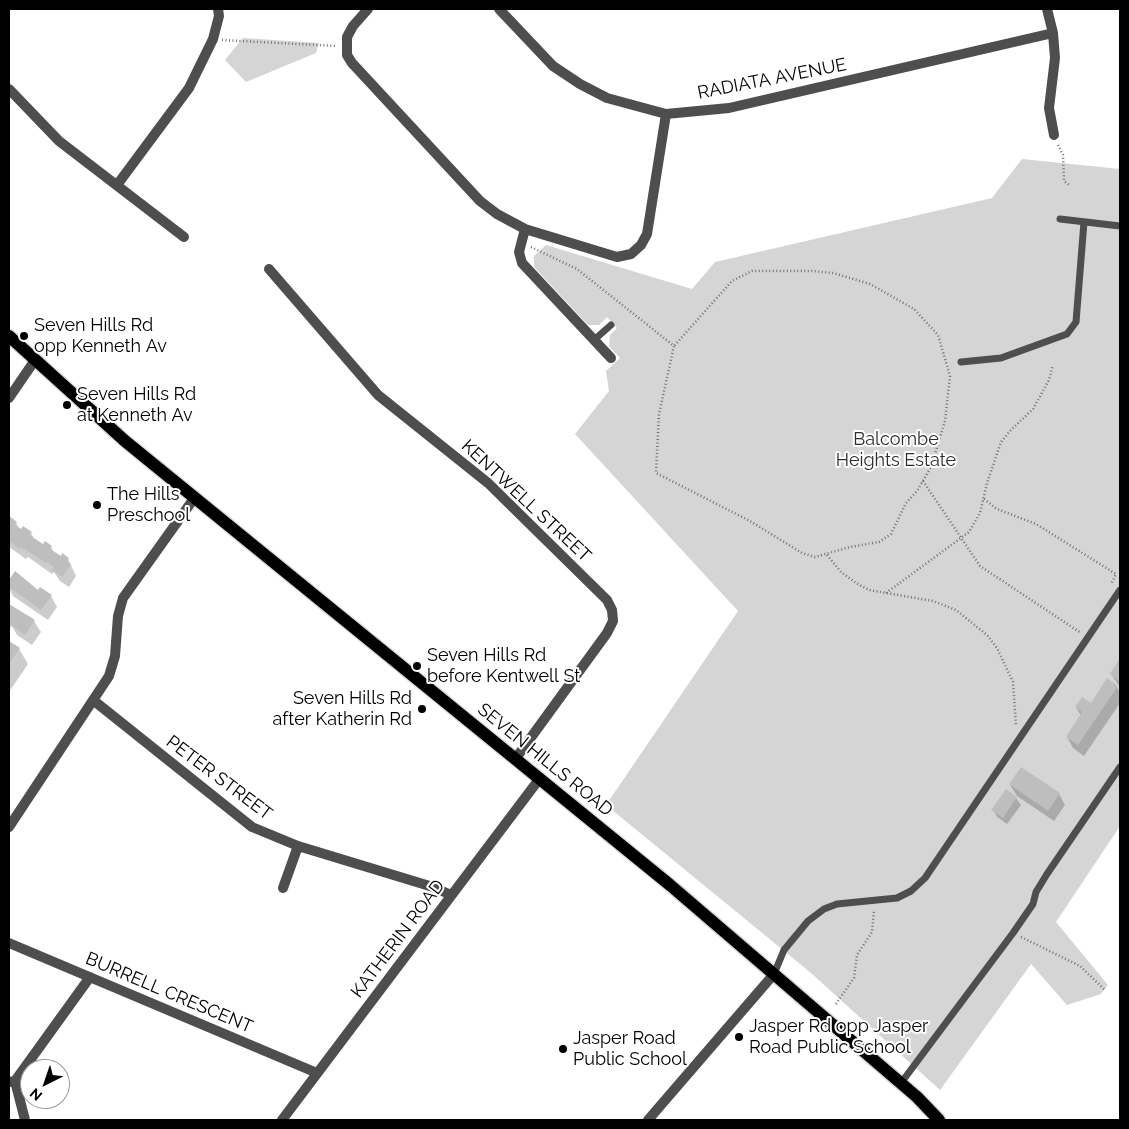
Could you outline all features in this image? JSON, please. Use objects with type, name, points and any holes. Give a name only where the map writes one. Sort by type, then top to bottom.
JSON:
[{"type":"main road","name":"SEVEN HILLS ROAD","points":[[9,336],[125,442],[516,758],[901,1082],[939,1120]]},
{"type":"street","points":[[117,185],[189,88],[213,39],[219,16],[218,9]]},
{"type":"street","points":[[368,9],[352,26],[345,46],[347,55],[352,63],[480,201],[497,214],[525,229],[617,257],[631,254],[641,246],[647,234],[666,114]]},
{"type":"street","name":"RADIATA AVENUE","points":[[499,9],[553,66],[580,84],[607,98],[666,114],[729,108],[1053,33]]},
{"type":"street","points":[[1047,9],[1053,33],[1055,58],[1048,108],[1054,134]]},
{"type":"street","points":[[9,89],[59,141],[184,237]]},
{"type":"street","points":[[525,229],[520,242],[519,252],[522,263],[610,358]]},
{"type":"street","name":"KENTWELL STREET","points":[[269,269],[378,394],[488,483],[607,600],[612,610],[613,621],[608,633],[516,758]]},
{"type":"street","points":[[9,398],[35,360]]},
{"type":"street","points":[[9,827],[109,676],[113,664],[119,610],[123,598],[195,497]]},
{"type":"street","name":"PETER STREET","points":[[93,700],[246,824],[298,846],[433,886],[451,895]]},
{"type":"street","name":"KATHERIN ROAD","points":[[282,1120],[540,778]]},
{"type":"street","points":[[284,888],[298,846]]},
{"type":"street","name":"BURRELL CRESCENT","points":[[9,943],[317,1073]]},
{"type":"street","points":[[648,1120],[774,974]]},
{"type":"street","points":[[25,1120],[12,1082],[90,977]]},
{"type":"lane","points":[[1060,219],[1120,226]]},
{"type":"lane","points":[[961,362],[1001,358],[1067,334],[1076,322],[1084,222]]},
{"type":"lane","points":[[594,340],[611,325]]},
{"type":"lane","points":[[774,974],[784,950],[814,916],[830,906],[896,898],[911,892],[926,878],[1120,590]]},
{"type":"lane","points":[[901,1082],[1013,933],[1032,904],[1036,892],[1047,874],[1120,767]]},
{"type":"path","points":[[213,39],[345,46]]},
{"type":"path","points":[[1054,134],[1062,155],[1064,181],[1068,185]]},
{"type":"path","points":[[520,242],[577,268],[674,346]]},
{"type":"path","points":[[752,271],[812,271],[833,274],[870,284],[887,292],[914,309],[930,325],[938,335],[949,367],[950,376],[945,421],[931,466],[923,481],[906,503],[891,534],[885,539],[850,547],[827,555],[815,557],[802,553],[750,521],[656,473],[659,414],[674,346],[732,281],[752,271]]},
{"type":"path","points":[[886,593],[969,532],[977,521],[1002,442],[1010,431],[1033,409],[1049,380],[1053,365]]},
{"type":"path","points":[[923,481],[980,566],[1088,638]]},
{"type":"path","points":[[983,499],[997,508],[1036,524],[1116,574],[1111,584]]},
{"type":"path","points":[[827,555],[841,572],[869,590],[941,604],[956,610],[988,635],[997,648],[1013,682],[1017,742]]},
{"type":"path","points":[[836,1004],[854,978],[858,951],[872,932],[876,901]]},
{"type":"path","points":[[1013,933],[1080,966],[1106,990]]},
{"type":"green space","points":[[243,38],[319,43],[316,53],[246,82],[225,60]]},
{"type":"green space","name":"Balcombe Heights Estate","points":[[1022,159],[1120,169],[1120,826],[1056,922],[1108,985],[1101,994],[1067,1005],[1031,964],[940,1090],[811,973],[606,805],[738,611],[575,434],[609,391],[606,371],[620,358],[609,346],[610,335],[617,328],[607,317],[599,325],[588,325],[534,267],[534,256],[546,245],[692,289],[715,262],[992,198]]},
{"type":"building","points":[[9,516],[17,522],[15,525],[21,529],[23,526],[32,532],[29,535],[43,544],[45,541],[52,546],[50,549],[61,556],[62,553],[69,558],[67,561],[71,564],[62,577],[52,570],[54,567],[47,562],[21,547],[20,549],[9,541]]},
{"type":"building","points":[[15,571],[38,590],[40,587],[52,595],[41,610],[9,587],[9,580]]},
{"type":"building","points":[[9,604],[35,620],[25,635],[9,624],[11,621],[9,619]]},
{"type":"building","points":[[9,641],[20,648],[9,664]]},
{"type":"building","points":[[1120,658],[1120,682],[1110,674]]},
{"type":"building","points":[[1107,678],[1118,686],[1078,745],[1066,737],[1082,712],[1075,707],[1082,697],[1091,703]]},
{"type":"building","points":[[1021,767],[1060,793],[1048,811],[1009,784]]},
{"type":"building","points":[[1006,789],[1017,797],[1003,818],[991,810]]},
{"type":"place","name":"Seven Hills Rd opp Kenneth Av","points":[[24,336]]},
{"type":"place","name":"Seven Hills Rd at Kenneth Av","points":[[67,405]]},
{"type":"place","name":"The Hills Preschool","points":[[97,505]]},
{"type":"place","name":"Seven Hills Rd before Kentwell St","points":[[417,666]]},
{"type":"place","name":"Seven Hills Rd after Katherin Rd","points":[[422,709]]},
{"type":"place","name":"Jasper Rd opp Jasper Road Public School","points":[[739,1037]]},
{"type":"place","name":"Jasper Road Public School","points":[[563,1049]]}]
